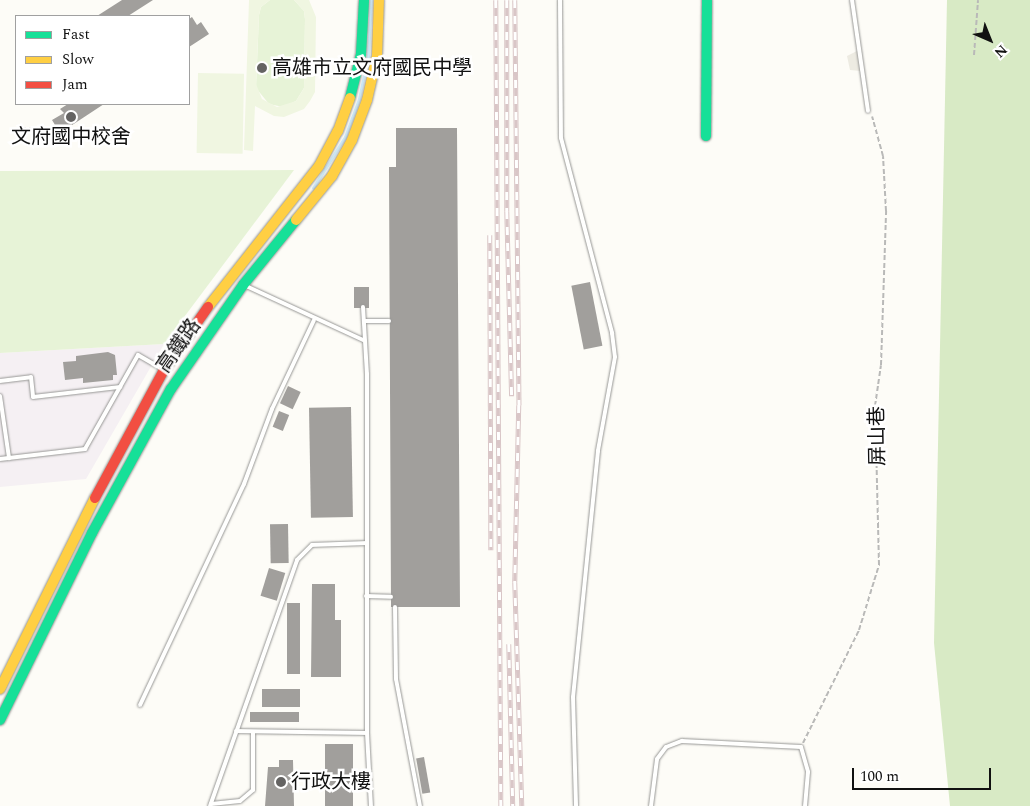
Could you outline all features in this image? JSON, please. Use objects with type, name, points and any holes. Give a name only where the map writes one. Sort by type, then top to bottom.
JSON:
[{"type":"street","name":"高鐵路","points":[[0,689],[108,472],[164,370],[229,276],[319,166],[338,131],[351,96],[361,54],[364,0]]},
{"type":"street","name":"高鐵路","points":[[0,720],[134,454],[175,384],[243,285],[332,176],[352,140],[367,100],[376,56],[379,0]]},
{"type":"street","points":[[706,136],[707,0]]},
{"type":"lane","points":[[560,0],[561,138],[612,332],[615,357],[598,451],[573,697],[576,806]]},
{"type":"lane","points":[[852,0],[868,112]]},
{"type":"lane","points":[[243,285],[314,320],[365,341]]},
{"type":"lane","points":[[363,308],[365,341],[367,733],[371,806]]},
{"type":"lane","points":[[140,705],[244,484],[272,409],[314,320]]},
{"type":"lane","points":[[364,321],[389,321]]},
{"type":"lane","points":[[0,459],[86,449],[138,355],[164,370]]},
{"type":"lane","points":[[0,381],[30,377],[33,397],[120,387]]},
{"type":"lane","points":[[0,396],[9,458]]},
{"type":"lane","points":[[253,732],[253,790],[240,801],[210,805],[293,570],[304,550],[321,542],[366,543]]},
{"type":"lane","points":[[366,596],[391,597]]},
{"type":"lane","points":[[395,607],[396,679],[420,806]]},
{"type":"lane","points":[[236,731],[367,733]]},
{"type":"lane","points":[[651,806],[657,759],[666,747],[682,741],[801,747],[808,772],[805,806]]},
{"type":"path","points":[[974,55],[978,0]]},
{"type":"path","name":"屏山巷","points":[[801,747],[859,630],[879,566],[875,406],[881,365],[886,211],[883,156],[875,122],[868,112]]},
{"type":"path","points":[[21,128],[48,129],[55,125]]},
{"type":"shaded area","points":[[857,51],[861,71],[850,70],[847,56]]},
{"type":"shaded area","points":[[164,344],[86,479],[0,487],[0,353]]},
{"type":"green space","points":[[249,0],[270,0],[261,7],[259,15],[256,84],[262,99],[277,107],[296,101],[304,88],[305,19],[304,11],[294,0],[309,0],[316,17],[315,92],[304,109],[284,117],[274,116],[255,106],[253,151],[244,150]]},
{"type":"green space","points":[[270,0],[294,0],[304,11],[305,19],[304,88],[296,101],[283,107],[269,104],[256,88],[259,15],[261,7]]},
{"type":"green space","points":[[947,0],[1030,0],[1030,806],[950,806],[934,643]]},
{"type":"green space","points":[[198,73],[244,74],[243,154],[197,153]]},
{"type":"green space","points":[[294,170],[164,344],[0,353],[0,171]]},
{"type":"building","points":[[122,0],[153,0],[130,15],[99,15]]},
{"type":"building","points":[[192,17],[197,25],[201,22],[209,34],[190,46],[190,18]]},
{"type":"building","name":"文府國中校舍","points":[[66,105],[102,105],[60,133],[52,120],[64,113],[60,109]]},
{"type":"building","points":[[396,128],[457,128],[460,607],[391,607],[389,167],[396,167]]},
{"type":"building","points":[[590,282],[602,346],[584,349],[571,286]]},
{"type":"building","points":[[354,287],[369,287],[369,308],[354,308]]},
{"type":"building","points":[[108,352],[115,355],[117,375],[113,375],[113,380],[83,383],[83,378],[65,380],[63,362],[76,361],[76,356]]},
{"type":"building","points":[[288,386],[301,392],[293,409],[280,403]]},
{"type":"building","points":[[351,407],[353,517],[311,518],[309,408]]},
{"type":"building","points":[[279,411],[289,415],[283,431],[273,427]]},
{"type":"building","points":[[270,524],[288,524],[289,563],[271,563]]},
{"type":"building","points":[[269,568],[285,573],[277,601],[261,596]]},
{"type":"building","points":[[312,584],[335,584],[335,620],[341,620],[341,677],[311,677]]},
{"type":"building","points":[[287,603],[300,603],[300,674],[287,674]]},
{"type":"building","points":[[262,689],[300,689],[300,707],[262,707]]},
{"type":"building","points":[[250,712],[299,712],[299,722],[250,722]]},
{"type":"building","points":[[325,744],[353,744],[353,806],[325,806]]},
{"type":"building","points":[[424,757],[430,792],[422,794],[416,758]]},
{"type":"building","name":"行政大樓","points":[[279,760],[293,760],[294,806],[265,806],[268,767],[279,767]]},
{"type":"waterway","points":[[313,188],[345,137],[359,99],[368,56],[371,0]]},
{"type":"railway","points":[[496,0],[501,806]]},
{"type":"railway","points":[[507,0],[507,211],[512,396]]},
{"type":"railway","points":[[515,0],[519,405],[515,582],[522,806]]},
{"type":"railway","points":[[490,235],[491,550]]},
{"type":"railway","points":[[509,644],[513,806]]},
{"type":"traffic: fast","points":[[350,98],[361,54],[364,0]]},
{"type":"traffic: fast","points":[[706,136],[707,0]]},
{"type":"traffic: fast","points":[[0,720],[92,533],[171,389],[243,285],[296,220]]},
{"type":"traffic: slow","points":[[296,220],[332,176],[352,140],[367,100],[377,56],[379,0]]},
{"type":"traffic: slow","points":[[208,307],[319,166],[338,131],[350,98]]},
{"type":"traffic: slow","points":[[0,689],[95,498]]},
{"type":"traffic: jam","points":[[95,498],[164,370],[208,307]]},
{"type":"place","name":"高雄市立文府國民中學","points":[[262,68]]},
{"type":"place","name":"文府國中校舍","points":[[71,117]]},
{"type":"place","name":"行政大樓","points":[[281,782]]}]
